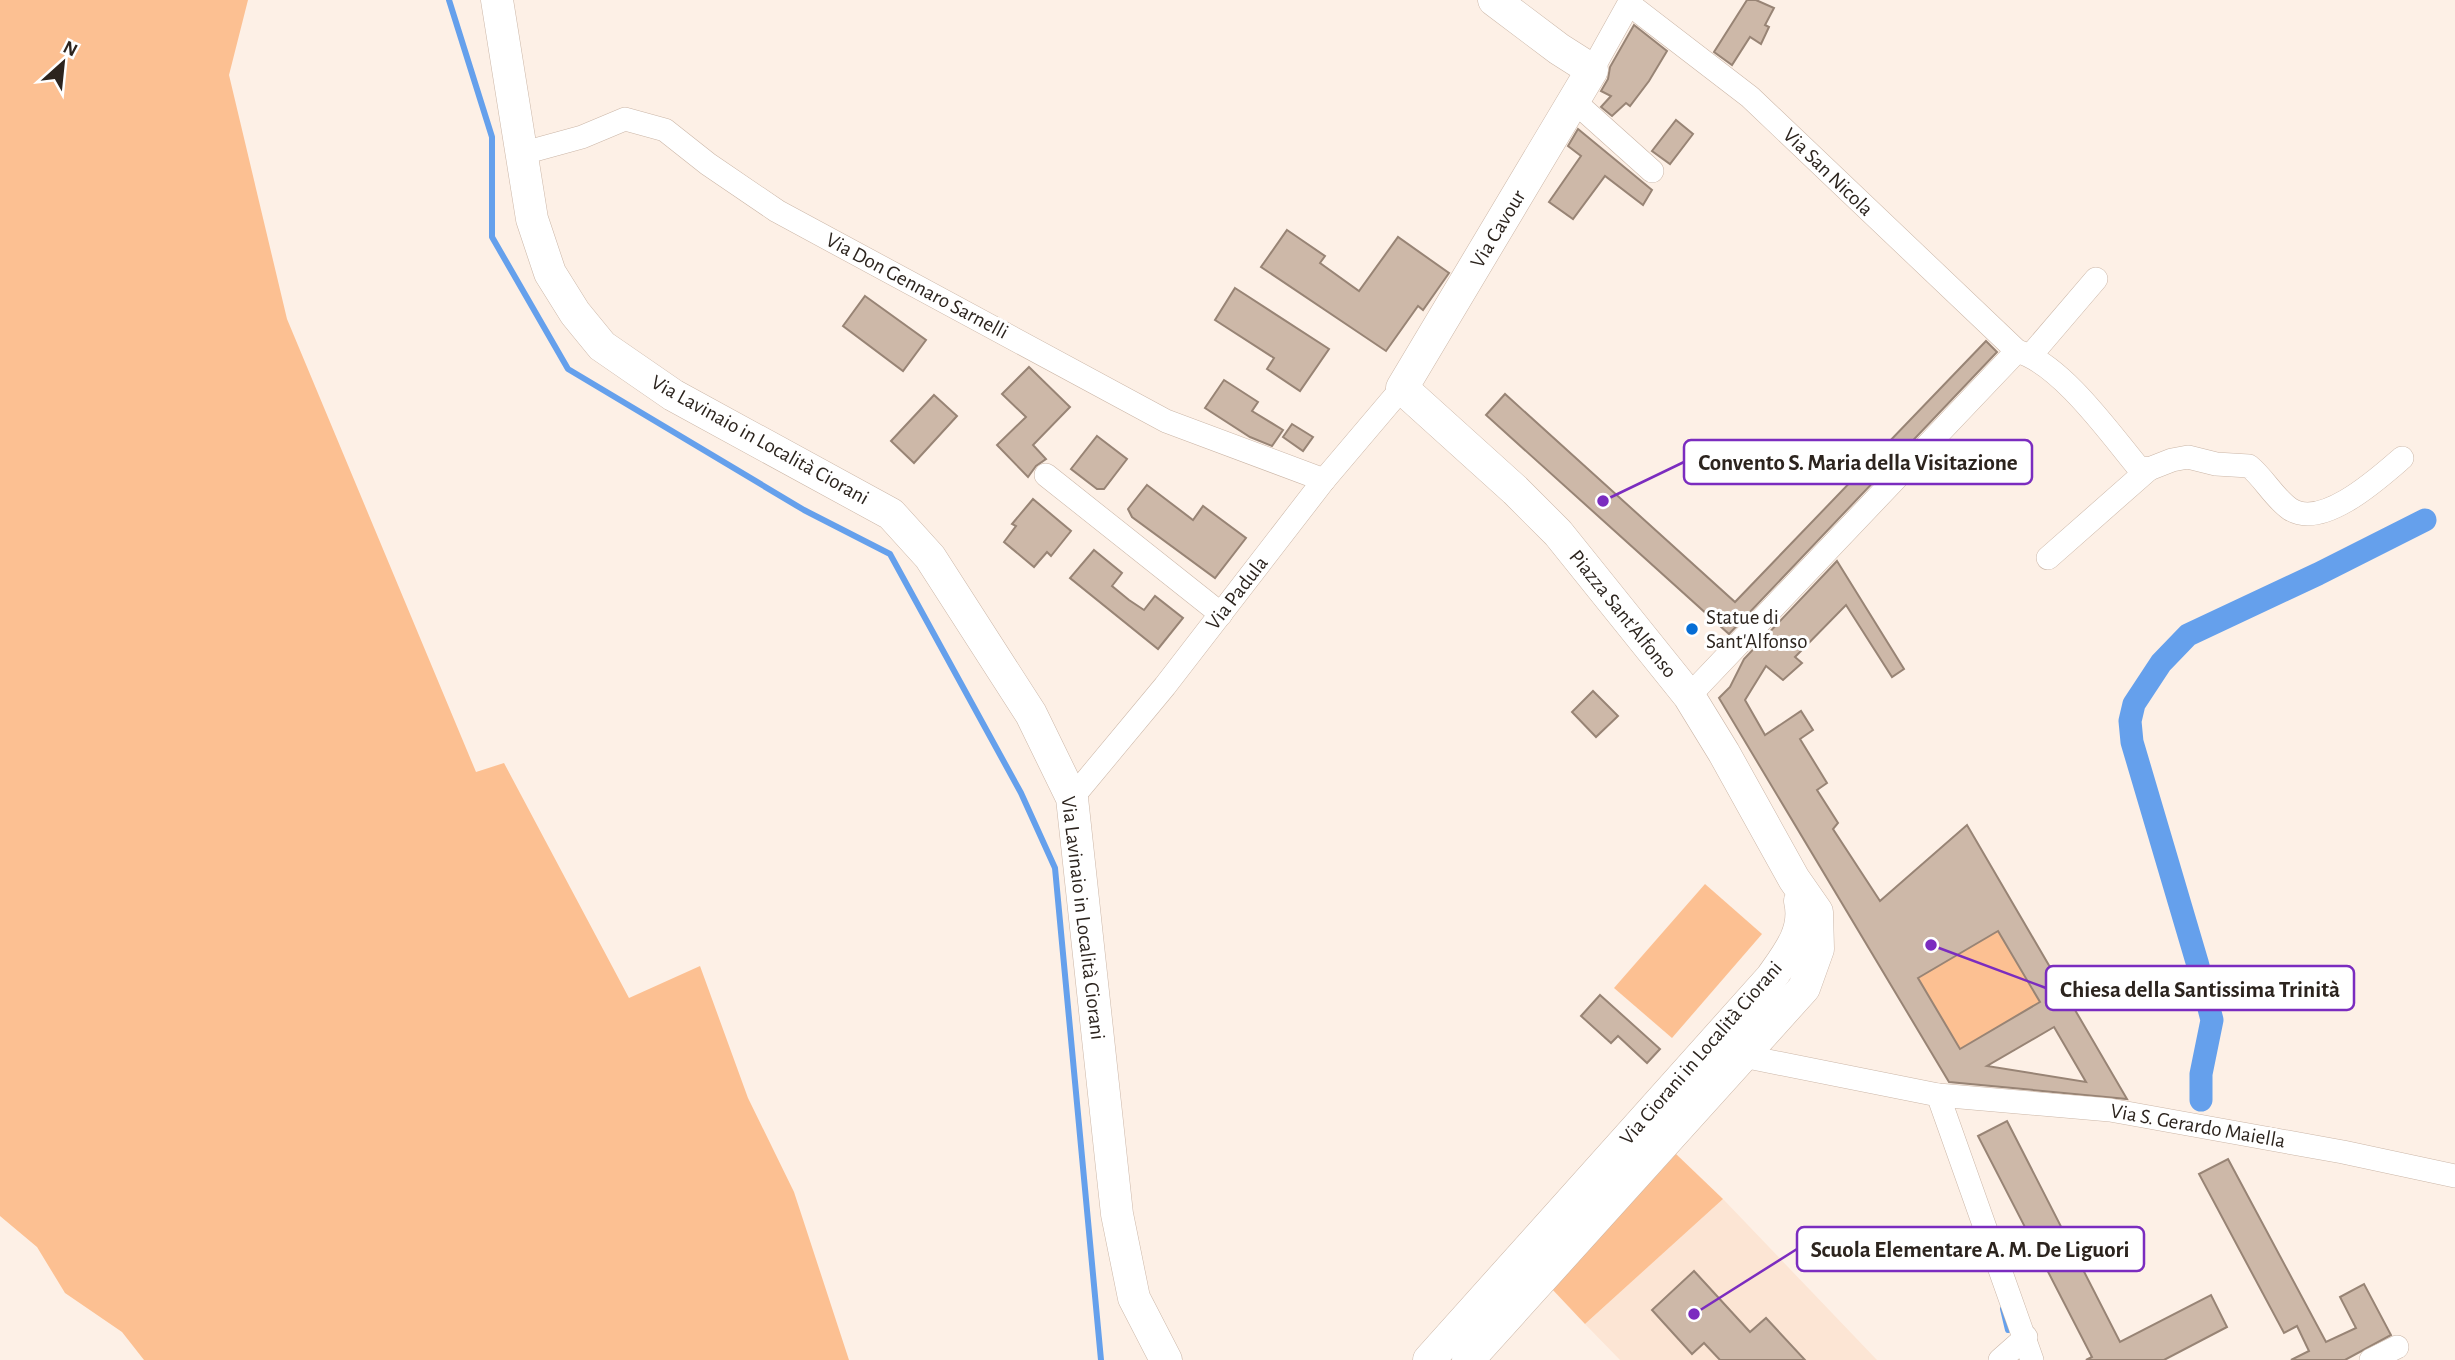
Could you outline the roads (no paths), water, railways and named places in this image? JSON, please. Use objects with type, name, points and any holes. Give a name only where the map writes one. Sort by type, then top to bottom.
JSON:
[{"type":"street","name":"Via Lavinaio in Località Ciorani","points":[[497,0],[532,219],[550,273],[575,313],[602,346],[673,395],[891,514],[930,557],[1031,714],[1072,798],[1117,1214],[1134,1298],[1166,1360]]},
{"type":"street","points":[[1494,0],[1592,70],[1630,2]]},
{"type":"street","name":"Via San Nicola","points":[[1630,2],[1750,97],[2024,353],[2076,394],[2138,467],[2148,469]]},
{"type":"street","name":"Via Cavour","points":[[1402,388],[1592,70]]},
{"type":"street","points":[[1575,102],[1651,171]]},
{"type":"street","name":"Via Don Gennaro Sarnelli","points":[[522,160],[531,151],[582,136],[625,119],[665,130],[708,164],[777,211],[1166,421],[1324,480]]},
{"type":"street","points":[[1689,696],[2096,279]]},
{"type":"street","name":"Via Padula","points":[[1072,798],[1165,686],[1324,480],[1402,388]]},
{"type":"street","name":"Piazza Sant'Alfonso","points":[[1402,388],[1515,489],[1558,533],[1689,696],[1794,879]]},
{"type":"street","points":[[2048,558],[2148,469],[2172,460],[2188,457],[2216,464],[2249,466],[2284,504],[2294,511],[2310,514],[2330,509],[2367,488],[2403,458]]},
{"type":"street","points":[[1046,475],[1221,614]]},
{"type":"street","name":"Via Ciorani in Località Ciorani","points":[[1468,1360],[1732,1045],[1795,943],[1803,916],[1794,879]]},
{"type":"street","name":"Via Ciorani in Località Ciorani","points":[[1429,1360],[1732,1045]]},
{"type":"street","name":"Via S. Gerardo Maiella","points":[[1732,1045],[1938,1095],[2110,1110],[2455,1176]]},
{"type":"street","points":[[1938,1095],[2032,1360]]},
{"type":"street","points":[[2000,1360],[2026,1337]]},
{"type":"street","points":[[2371,1360],[2397,1347]]},
{"type":"waterway","points":[[449,0],[492,137],[492,237],[568,369],[804,510],[890,554],[1021,793],[1055,868],[1101,1360]]},
{"type":"waterway","points":[[2201,1100],[2201,1074],[2212,1020],[2132,742],[2130,721],[2134,704],[2161,663],[2188,635],[2425,520]]},
{"type":"waterway","points":[[2003,1309],[2008,1330]]},
{"type":"place","name":"Convento S. Maria della Visitazione","points":[[1603,501]]},
{"type":"place","name":"Statue di Sant'Alfonso","points":[[1692,629]]},
{"type":"place","name":"Chiesa della Santissima Trinità","points":[[1931,945]]},
{"type":"place","name":"Scuola Elementare A. M. De Liguori","points":[[1694,1314]]}]
